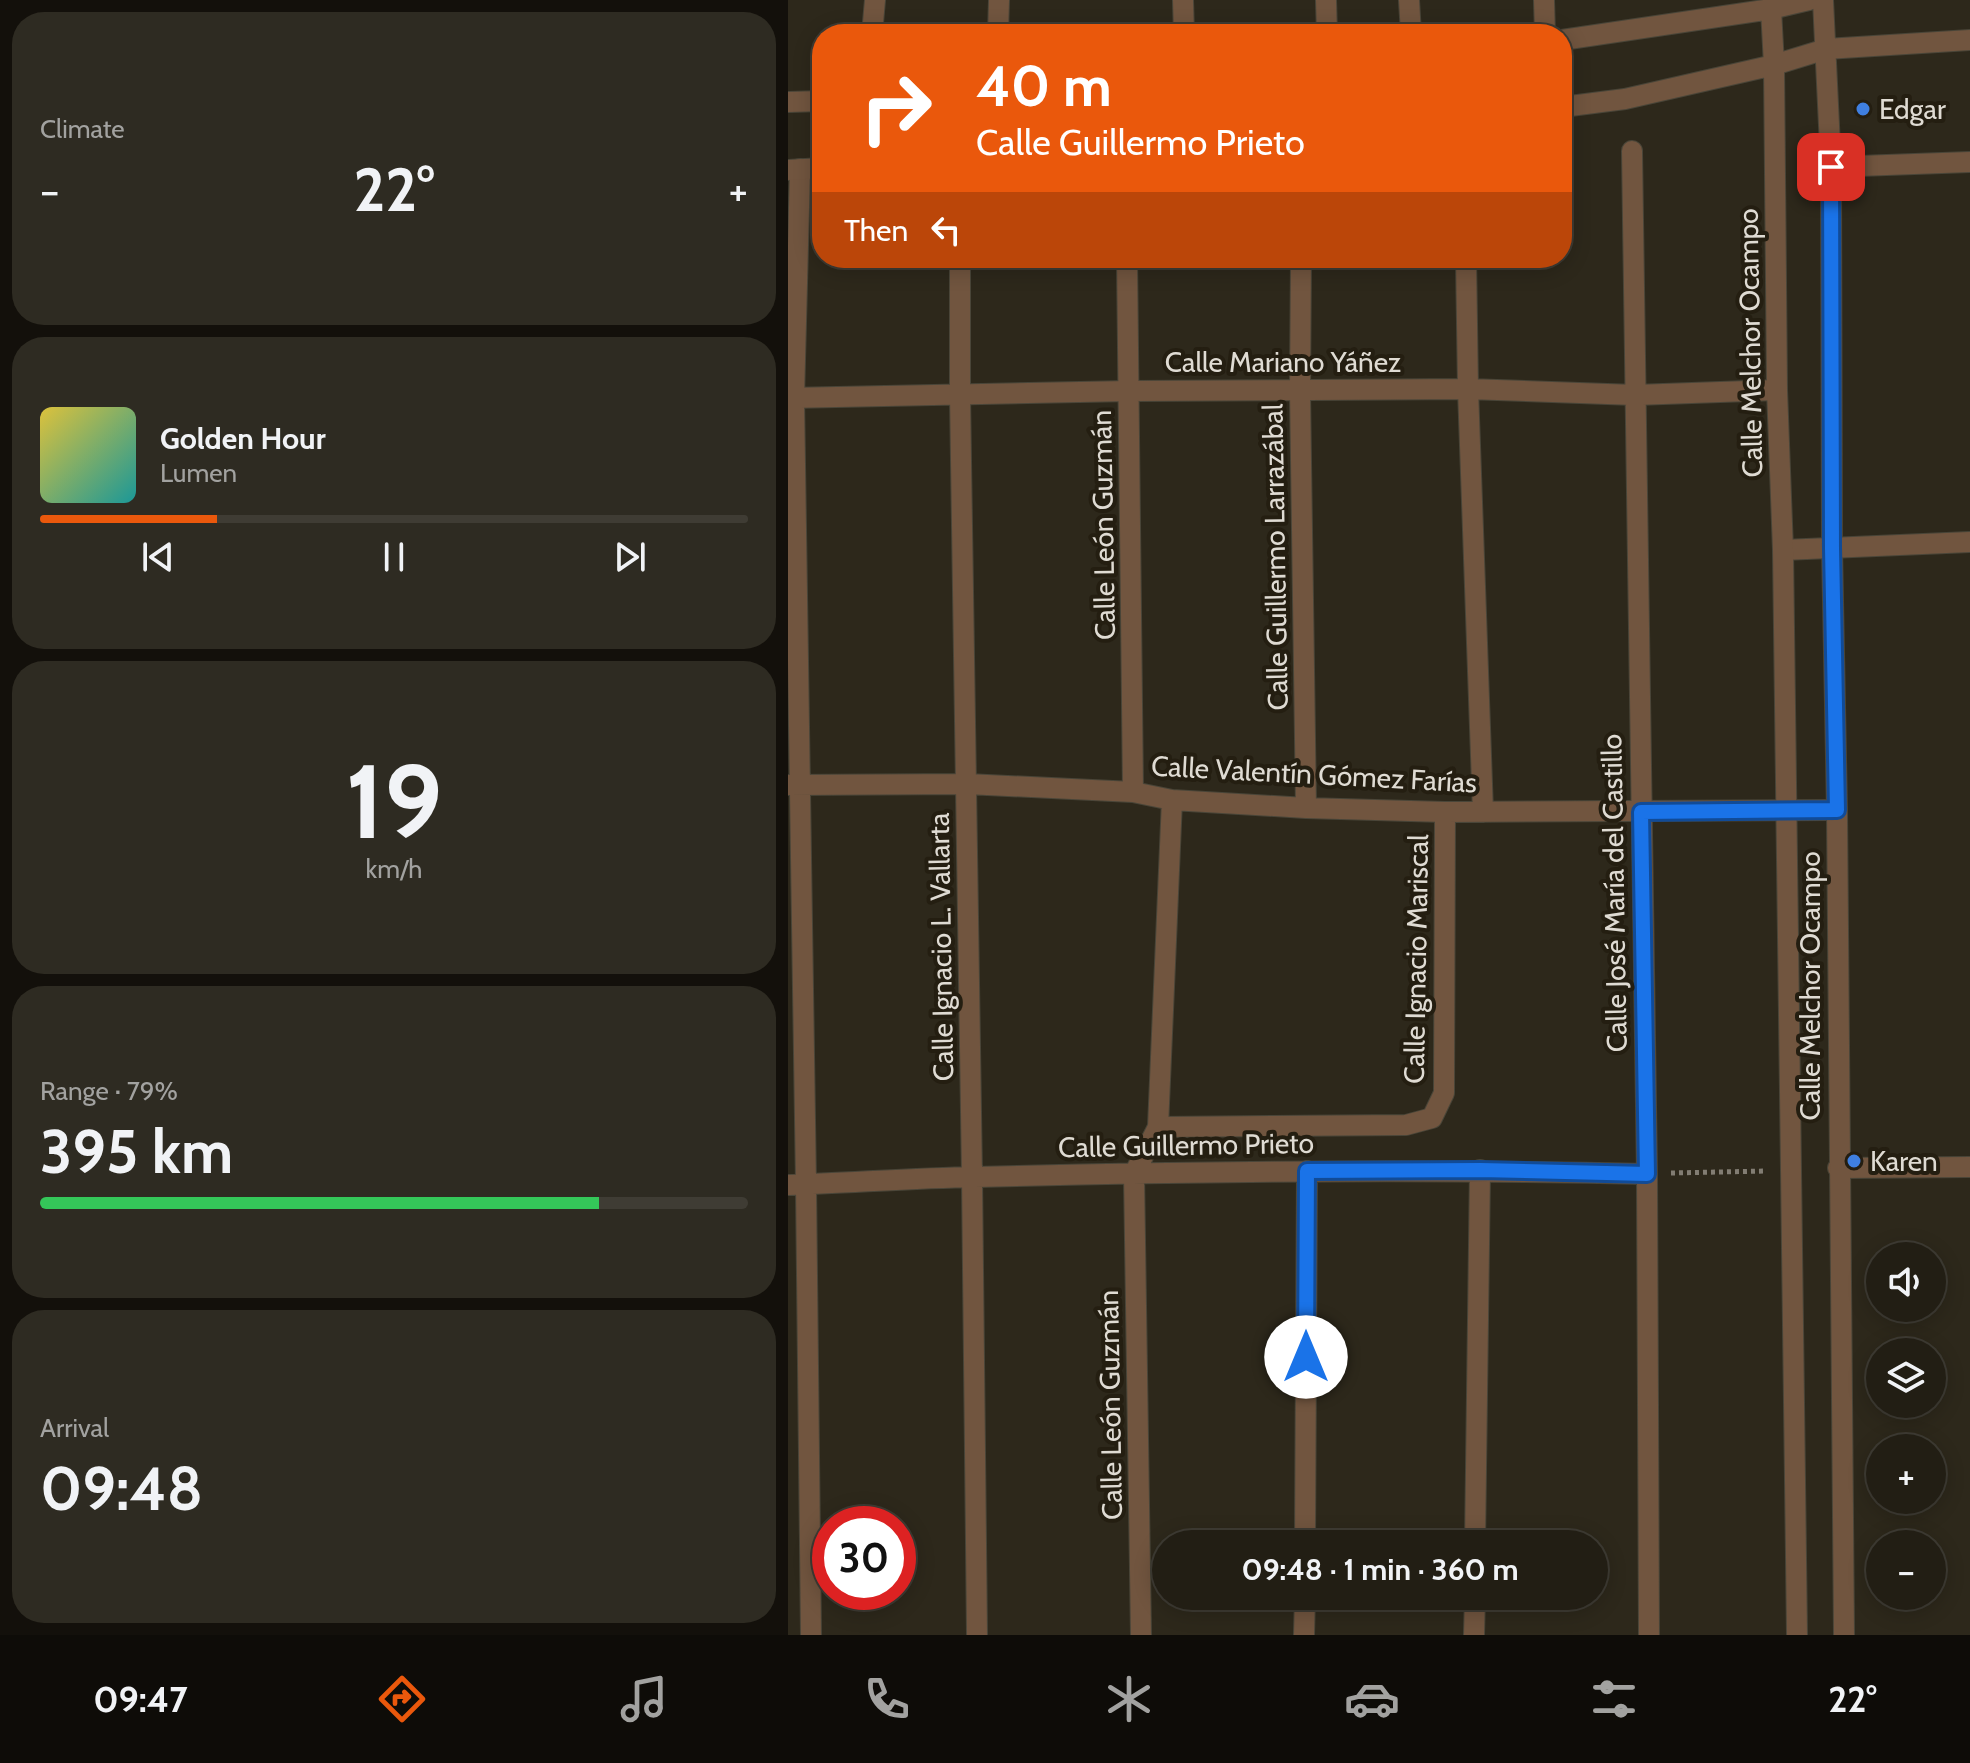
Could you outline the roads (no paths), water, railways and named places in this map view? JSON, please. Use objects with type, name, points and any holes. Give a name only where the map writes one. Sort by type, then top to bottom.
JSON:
[{"type":"street","points":[[873,24],[875,0]]},
{"type":"street","points":[[998,24],[999,0]]},
{"type":"street","points":[[1183,0],[1184,24]]},
{"type":"street","points":[[1326,0],[1327,24]]},
{"type":"street","points":[[1409,0],[1410,24]]},
{"type":"street","points":[[1544,0],[1545,24]]},
{"type":"street","points":[[1572,38],[1809,0]]},
{"type":"street","name":"Calle Melchor Ocampo","points":[[1823,0],[1831,167],[1844,1635]]},
{"type":"street","name":"Calle Melchor Ocampo","points":[[1771,5],[1777,390],[1783,550],[1797,1635]]},
{"type":"street","points":[[1572,106],[1625,99],[1774,65],[1826,49],[1970,40]]},
{"type":"street","points":[[788,102],[812,101]]},
{"type":"street","name":"Calle José María del Castillo","points":[[1632,151],[1647,1174],[1649,1635]]},
{"type":"street","points":[[1831,167],[1970,162]]},
{"type":"street","points":[[794,169],[791,398],[797,1185],[811,1635]]},
{"type":"street","name":"Calle Ignacio L. Vallarta","points":[[960,268],[977,1635]]},
{"type":"street","name":"Calle León Guzmán","points":[[1127,268],[1133,792]]},
{"type":"street","name":"Calle Guillermo Larrazábal","points":[[1301,268],[1306,808]]},
{"type":"street","points":[[1466,268],[1483,812]]},
{"type":"street","name":"Calle Mariano Yáñez","points":[[791,398],[1130,391],[1468,389],[1635,395],[1777,390]]},
{"type":"street","points":[[1783,550],[1970,542]]},
{"type":"street","name":"Calle Valentín Gómez Farías","points":[[794,784],[967,784],[1133,792],[1172,800],[1306,808],[1445,812],[1837,810]]},
{"type":"street","points":[[1134,1174],[1158,1127],[1172,800]]},
{"type":"street","name":"Calle Ignacio Mariscal","points":[[1158,1127],[1406,1125],[1432,1118],[1444,1093],[1445,812]]},
{"type":"street","points":[[1838,1168],[1970,1167]]},
{"type":"street","points":[[1475,1530],[1480,1170]]},
{"type":"street","name":"Calle Guillermo Prieto","points":[[797,1185],[972,1177],[1307,1171],[1480,1170],[1647,1174]]},
{"type":"street","points":[[1305,1530],[1307,1171]]},
{"type":"street","name":"Calle León Guzmán","points":[[1134,1174],[1141,1635]]},
{"type":"street","points":[[1304,1635],[1305,1610]]},
{"type":"street","points":[[1474,1635],[1475,1610]]},
{"type":"place","name":"Edgar","points":[[1863,109]]},
{"type":"place","name":"Karen","points":[[1854,1161]]}]
